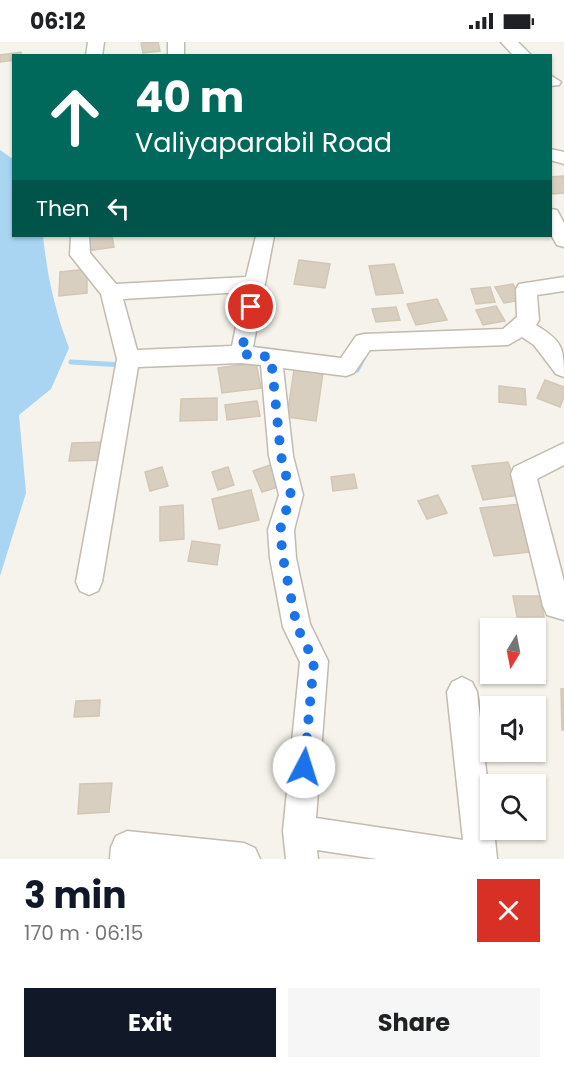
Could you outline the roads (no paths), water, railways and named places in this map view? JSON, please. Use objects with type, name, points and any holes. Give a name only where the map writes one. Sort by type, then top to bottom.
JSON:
[{"type":"street","points":[[509,42],[522,54]]},
{"type":"street","points":[[552,219],[564,240]]},
{"type":"street","points":[[80,237],[80,255],[111,292],[128,359],[89,582]]},
{"type":"street","points":[[241,354],[265,237]]},
{"type":"street","points":[[111,292],[256,284]]},
{"type":"street","points":[[128,359],[241,354],[346,367],[364,342],[507,338],[528,320],[526,289],[564,284]]},
{"type":"street","points":[[521,326],[542,339],[564,368]]},
{"type":"street","points":[[271,357],[281,456],[291,495],[280,530],[283,558],[297,627],[314,661],[301,845],[481,859],[462,692]]},
{"type":"street","points":[[564,453],[524,474],[557,606],[564,607]]},
{"type":"street","points":[[126,859],[126,847],[244,859]]},
{"type":"water","points":[[0,150],[12,158],[12,237],[43,237],[52,293],[69,348],[51,389],[19,415],[26,493],[0,576]]},
{"type":"waterway","points":[[348,371],[357,370],[366,353]]},
{"type":"waterway","points":[[71,362],[123,365]]}]
